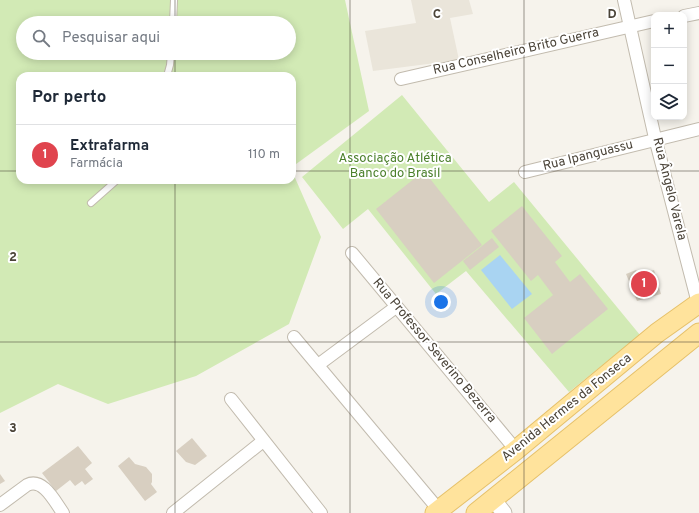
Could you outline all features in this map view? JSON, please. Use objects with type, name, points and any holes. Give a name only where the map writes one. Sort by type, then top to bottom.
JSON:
[{"type":"main road","name":"Avenida Hermes da Fonseca","points":[[437,511],[516,450],[658,334],[699,305]]},
{"type":"main road","name":"Avenida Hermes da Fonseca","points":[[476,513],[499,506],[699,333]]},
{"type":"street","name":"Rua Ângelo Varela","points":[[624,0],[655,138],[699,305]]},
{"type":"street","points":[[687,15],[699,13]]},
{"type":"street","name":"Rua Conselheiro Brito Guerra","points":[[401,79],[651,22]]},
{"type":"street","name":"Rua Ipanguassu","points":[[525,172],[699,128]]},
{"type":"street","name":"Rua Professor Severino Bezerra","points":[[352,253],[516,450]]},
{"type":"street","points":[[318,365],[396,307]]},
{"type":"street","points":[[294,337],[437,511]]},
{"type":"street","points":[[231,399],[321,513]]},
{"type":"street","points":[[173,513],[263,441]]},
{"type":"street","points":[[0,505],[31,483],[40,484],[63,513]]},
{"type":"lane","points":[[173,16],[174,0]]},
{"type":"lane","points":[[167,72],[170,60]]},
{"type":"lane","points":[[91,203],[113,184]]},
{"type":"shaded area","points":[[411,0],[469,0],[473,14],[450,18],[459,60],[373,71],[365,31],[416,23]]},
{"type":"green space","points":[[0,0],[345,0],[369,111],[296,164],[296,72],[16,72],[16,184],[296,184],[296,180],[321,237],[289,324],[196,376],[108,404],[58,384],[0,413]]},
{"type":"green space","name":"Associação Atlética Banco do Brasil","points":[[402,95],[489,202],[514,182],[640,335],[569,392],[466,271],[436,294],[368,209],[343,229],[302,177]]},
{"type":"water","points":[[500,255],[532,294],[512,309],[481,270]]},
{"type":"building","points":[[424,171],[482,245],[434,283],[376,209]]},
{"type":"building","points":[[522,206],[562,256],[555,262],[570,282],[580,274],[608,309],[552,354],[524,318],[553,295],[538,275],[531,281],[491,231]]},
{"type":"building","points":[[492,238],[499,247],[470,270],[463,261]]},
{"type":"building","points":[[636,270],[639,275],[654,270],[661,294],[637,301],[626,274]]},
{"type":"building","points":[[192,438],[207,456],[195,465],[186,462],[176,451]]},
{"type":"building","points":[[78,446],[92,463],[85,469],[93,479],[85,485],[82,481],[75,486],[70,480],[56,491],[42,473]]},
{"type":"building","points":[[129,457],[135,464],[146,467],[152,474],[151,484],[157,492],[145,501],[118,466]]},
{"type":"building","points":[[0,474],[5,481],[0,484]]},
{"type":"place","name":"Extrafarma","points":[[644,284]]}]
